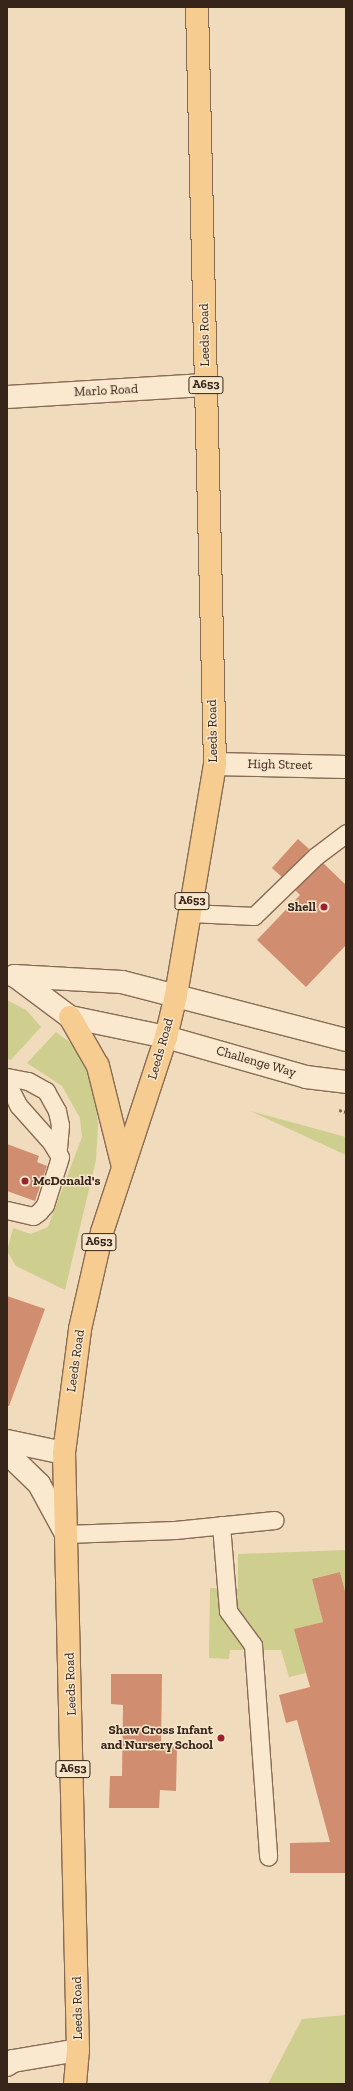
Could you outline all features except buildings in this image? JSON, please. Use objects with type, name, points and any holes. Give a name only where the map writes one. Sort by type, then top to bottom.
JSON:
[{"type":"main road","name":"Leeds Road","points":[[75,2084],[78,2050],[64,1454],[82,1318],[102,1232],[166,1037],[176,994],[214,764],[197,7]]},
{"type":"main road","name":"Marlo Road","points":[[7,397],[206,385]]},
{"type":"main road","name":"High Street","points":[[214,764],[346,767]]},
{"type":"main road","points":[[11,975],[122,982],[176,994],[346,1040]]},
{"type":"main road","points":[[11,975],[70,1017],[98,1066],[123,1167]]},
{"type":"main road","name":"Challenge Way","points":[[70,1017],[166,1037],[306,1077],[346,1082]]},
{"type":"main road","points":[[7,1441],[64,1454]]},
{"type":"main road","points":[[7,1453],[39,1484],[66,1534]]},
{"type":"main road","points":[[7,2065],[13,2061],[78,2050]]},
{"type":"lane","points":[[190,913],[254,916],[316,856],[346,834]]},
{"type":"lane","points":[[7,1077],[28,1080],[46,1091],[57,1111],[60,1125],[58,1150],[60,1157],[45,1206],[32,1216],[7,1210]]},
{"type":"lane","points":[[7,1083],[18,1105],[58,1150]]},
{"type":"lane","points":[[66,1534],[175,1530],[276,1520]]},
{"type":"lane","points":[[221,1525],[228,1611],[253,1645],[268,1856]]},
{"type":"green space","points":[[7,1000],[26,1010],[41,1027],[11,1060],[7,1059]]},
{"type":"green space","points":[[56,1032],[71,1043],[87,1072],[96,1103],[98,1124],[96,1160],[65,1290],[16,1266],[7,1251],[13,1228],[31,1234],[48,1227],[82,1137],[80,1118],[62,1086],[27,1063]]},
{"type":"green space","points":[[250,1111],[346,1137],[346,1155]]},
{"type":"green space","points":[[346,1550],[346,1595],[340,1572],[312,1579],[323,1622],[295,1629],[306,1673],[289,1677],[281,1650],[230,1650],[229,1659],[209,1658],[210,1588],[238,1589],[238,1554]]},
{"type":"green space","points":[[346,2015],[346,2084],[268,2084],[302,2019]]},
{"type":"place","name":"Shell","points":[[324,907]]},
{"type":"place","name":"McDonald's","points":[[25,1181]]},
{"type":"place","name":"Shaw Cross Infant and Nursery School","points":[[221,1738]]}]
